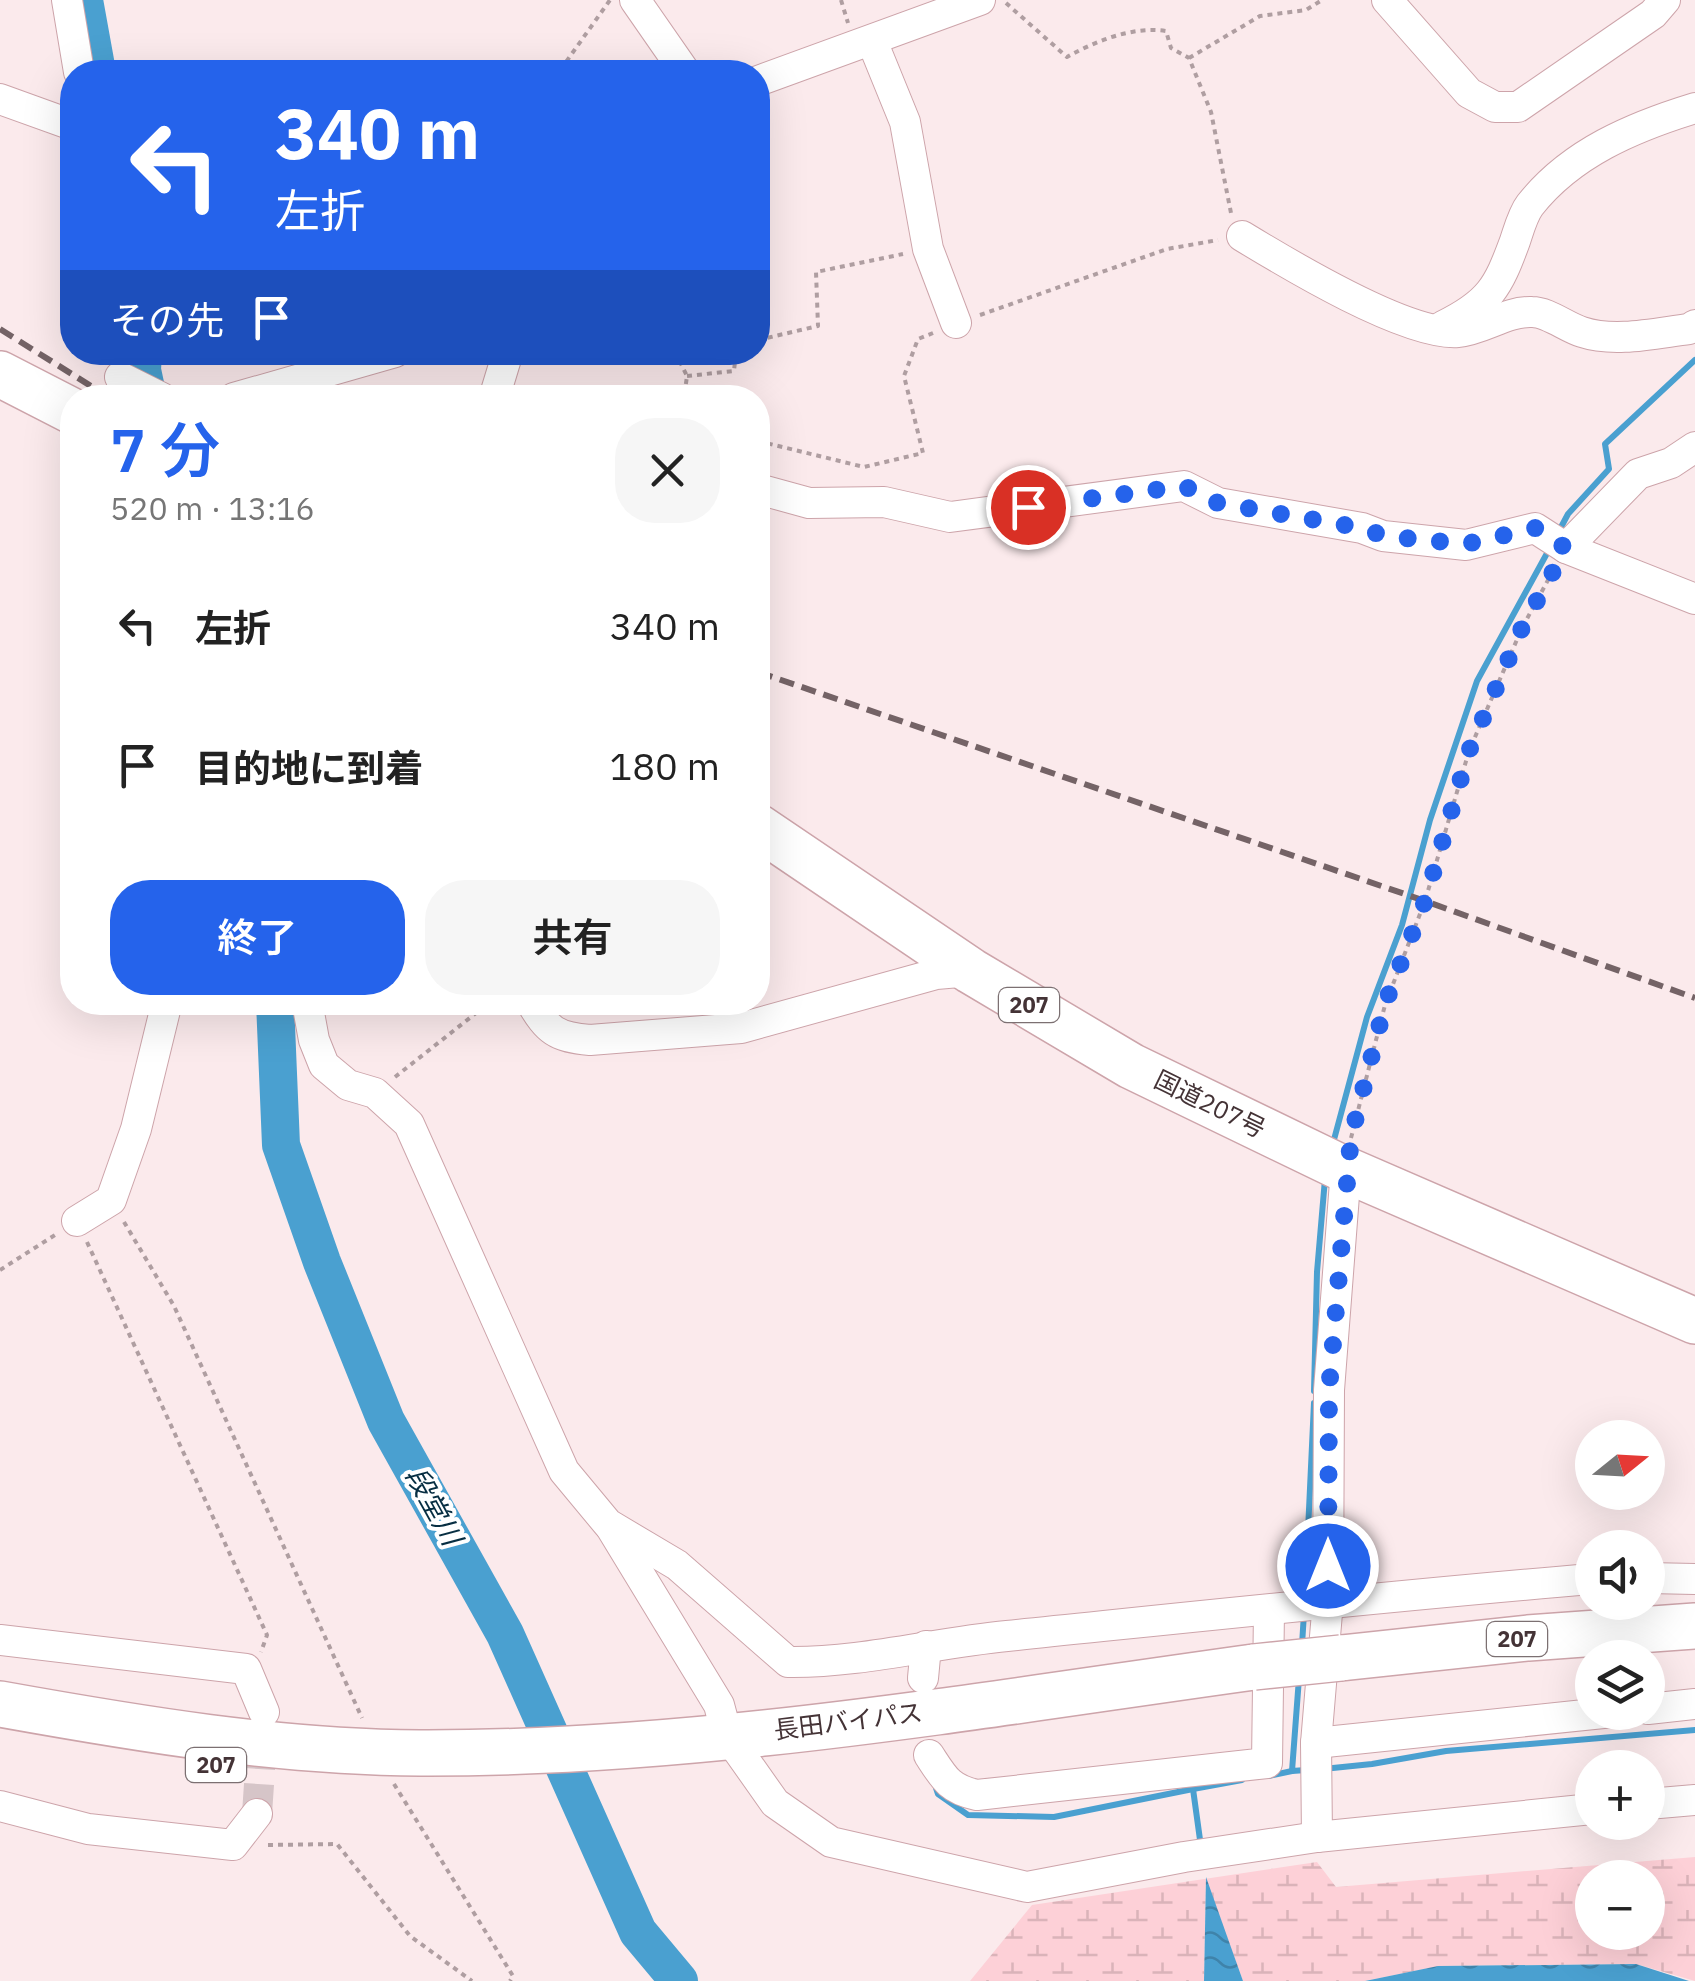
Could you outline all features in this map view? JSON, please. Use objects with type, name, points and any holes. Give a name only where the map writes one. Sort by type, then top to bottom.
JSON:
[{"type":"highway","points":[[0,374],[60,405]]},
{"type":"highway","name":"国道207号","points":[[770,834],[971,971],[1130,1066],[1335,1164],[1695,1321]]},
{"type":"highway","name":"長田バイパス","points":[[1339,1674],[1528,1638],[1695,1626]]},
{"type":"highway","points":[[1665,1659],[1695,1657]]},
{"type":"highway","name":"長田バイパス","points":[[0,1704],[126,1728],[406,1764],[557,1774],[718,1749],[1255,1682],[1339,1674],[1575,1664]]},
{"type":"highway","name":"長田バイパス","points":[[0,1735],[124,1756],[251,1768],[406,1764]]},
{"type":"street","points":[[68,0],[78,60]]},
{"type":"street","points":[[635,0],[677,60]]},
{"type":"street","points":[[770,78],[980,0]]},
{"type":"street","points":[[1387,0],[1469,93],[1494,107],[1518,107],[1652,14],[1665,0]]},
{"type":"street","points":[[872,41],[905,122],[928,248],[956,323]]},
{"type":"street","points":[[0,100],[60,121]]},
{"type":"street","points":[[1432,332],[1467,314],[1500,284],[1528,207],[1581,156],[1648,123],[1695,108]]},
{"type":"street","points":[[1242,236],[1309,277],[1432,332],[1462,332],[1534,311],[1585,334],[1627,336],[1695,325]]},
{"type":"street","points":[[280,385],[350,365]]},
{"type":"street","points":[[1557,542],[1638,474],[1670,463],[1695,447]]},
{"type":"street","points":[[770,493],[809,503],[884,502],[950,518],[1184,486],[1218,503],[1362,528],[1384,536],[1466,544],[1535,528],[1557,542],[1695,598]]},
{"type":"street","points":[[538,1015],[545,1027],[568,1038],[742,1028],[936,974],[971,971]]},
{"type":"street","points":[[77,1220],[111,1200],[136,1129],[164,1015]]},
{"type":"street","points":[[309,1015],[324,1065],[348,1085],[375,1093],[409,1124],[564,1470],[608,1524],[718,1705],[718,1749],[775,1802],[831,1842],[1026,1887],[1211,1852],[1317,1837],[1575,1811]]},
{"type":"street","points":[[929,1756],[958,1791],[977,1795],[1267,1763],[1301,1605],[1329,1390],[1335,1164]]},
{"type":"street","points":[[608,1524],[677,1565],[788,1662],[820,1663],[926,1646],[1301,1605],[1575,1581]]},
{"type":"street","points":[[1665,1578],[1695,1579]]},
{"type":"street","points":[[1301,1605],[1316,1760],[1317,1837]]},
{"type":"street","points":[[0,1640],[246,1668],[264,1712]]},
{"type":"street","points":[[923,1678],[926,1646]]},
{"type":"street","points":[[1665,1707],[1695,1704]]},
{"type":"street","points":[[1316,1760],[1575,1718]]},
{"type":"street","points":[[1665,1803],[1695,1800]]},
{"type":"street","points":[[0,1806],[88,1830],[233,1845],[257,1814]]},
{"type":"path","points":[[567,60],[610,0]]},
{"type":"path","points":[[770,444],[864,467],[923,453],[904,376],[918,340],[1167,249],[1242,236],[1232,220],[1211,112],[1189,58],[1171,48],[1166,31],[1152,29],[1094,42],[1067,57],[1003,0]]},
{"type":"path","points":[[1189,58],[1260,16],[1306,10],[1322,0]]},
{"type":"path","points":[[770,337],[818,326],[816,272],[928,248]]},
{"type":"path","points":[[682,365],[687,376],[686,385]]},
{"type":"path","points":[[687,376],[734,371],[735,365]]},
{"type":"path","points":[[1335,1164],[1351,1137],[1385,1004],[1425,901],[1469,751],[1557,542]]},
{"type":"path","points":[[375,1093],[474,1015]]},
{"type":"path","points":[[111,1200],[174,1306],[406,1764],[403,1802],[513,1976],[510,1981]]},
{"type":"path","points":[[0,1270],[77,1220],[267,1636],[260,1655],[246,1668]]},
{"type":"path","points":[[233,1845],[338,1844],[410,1936],[472,1981]]},
{"type":"green space","points":[[1695,1857],[1695,1981],[1636,1964],[1439,1966],[1365,1981],[1243,1981],[1206,1880],[1204,1981],[970,1981],[1032,1905],[1317,1862],[1336,1887],[1575,1867],[1575,1950],[1665,1950],[1665,1860],[1659,1860]]},
{"type":"water","points":[[1206,1877],[1243,1981],[1204,1981]]},
{"type":"water","points":[[1636,1964],[1689,1981],[1365,1981],[1438,1966]]},
{"type":"waterway","name":"段堂川","points":[[84,0],[95,60]]},
{"type":"waterway","points":[[1559,531],[1568,514],[1609,469],[1605,444],[1695,360]]},
{"type":"waterway","name":"段堂川","points":[[142,365],[145,385]]},
{"type":"waterway","points":[[1332,1147],[1367,1017],[1402,925],[1430,820],[1477,681],[1551,546]]},
{"type":"waterway","name":"段堂川","points":[[276,1015],[281,1145],[322,1262],[386,1421],[505,1634],[638,1932],[679,1981]]},
{"type":"waterway","points":[[1314,1391],[1317,1272],[1325,1179]]},
{"type":"waterway","points":[[1305,1595],[1314,1403]]},
{"type":"waterway","points":[[1302,1645],[1304,1613]]},
{"type":"waterway","points":[[1299,1678],[1292,1771],[1306,1770]]},
{"type":"waterway","points":[[1323,1769],[1446,1751],[1695,1730]]},
{"type":"waterway","points":[[1269,1776],[1292,1771]]},
{"type":"waterway","points":[[1201,1847],[1193,1789],[1242,1780]]},
{"type":"waterway","points":[[936,1788],[938,1794],[968,1815],[1054,1817],[1193,1789]]},
{"type":"tunnel","points":[[257,1814],[263,1725]]},
{"type":"railway","points":[[0,329],[89,385]]},
{"type":"railway","points":[[770,676],[1695,998]]},
{"type":"route","points":[[1028,507],[1184,486],[1218,503],[1362,528],[1384,536],[1466,544],[1535,528],[1566,548],[1522,628],[1469,751],[1425,901],[1385,1004],[1351,1137],[1329,1390],[1328,1566]]}]
